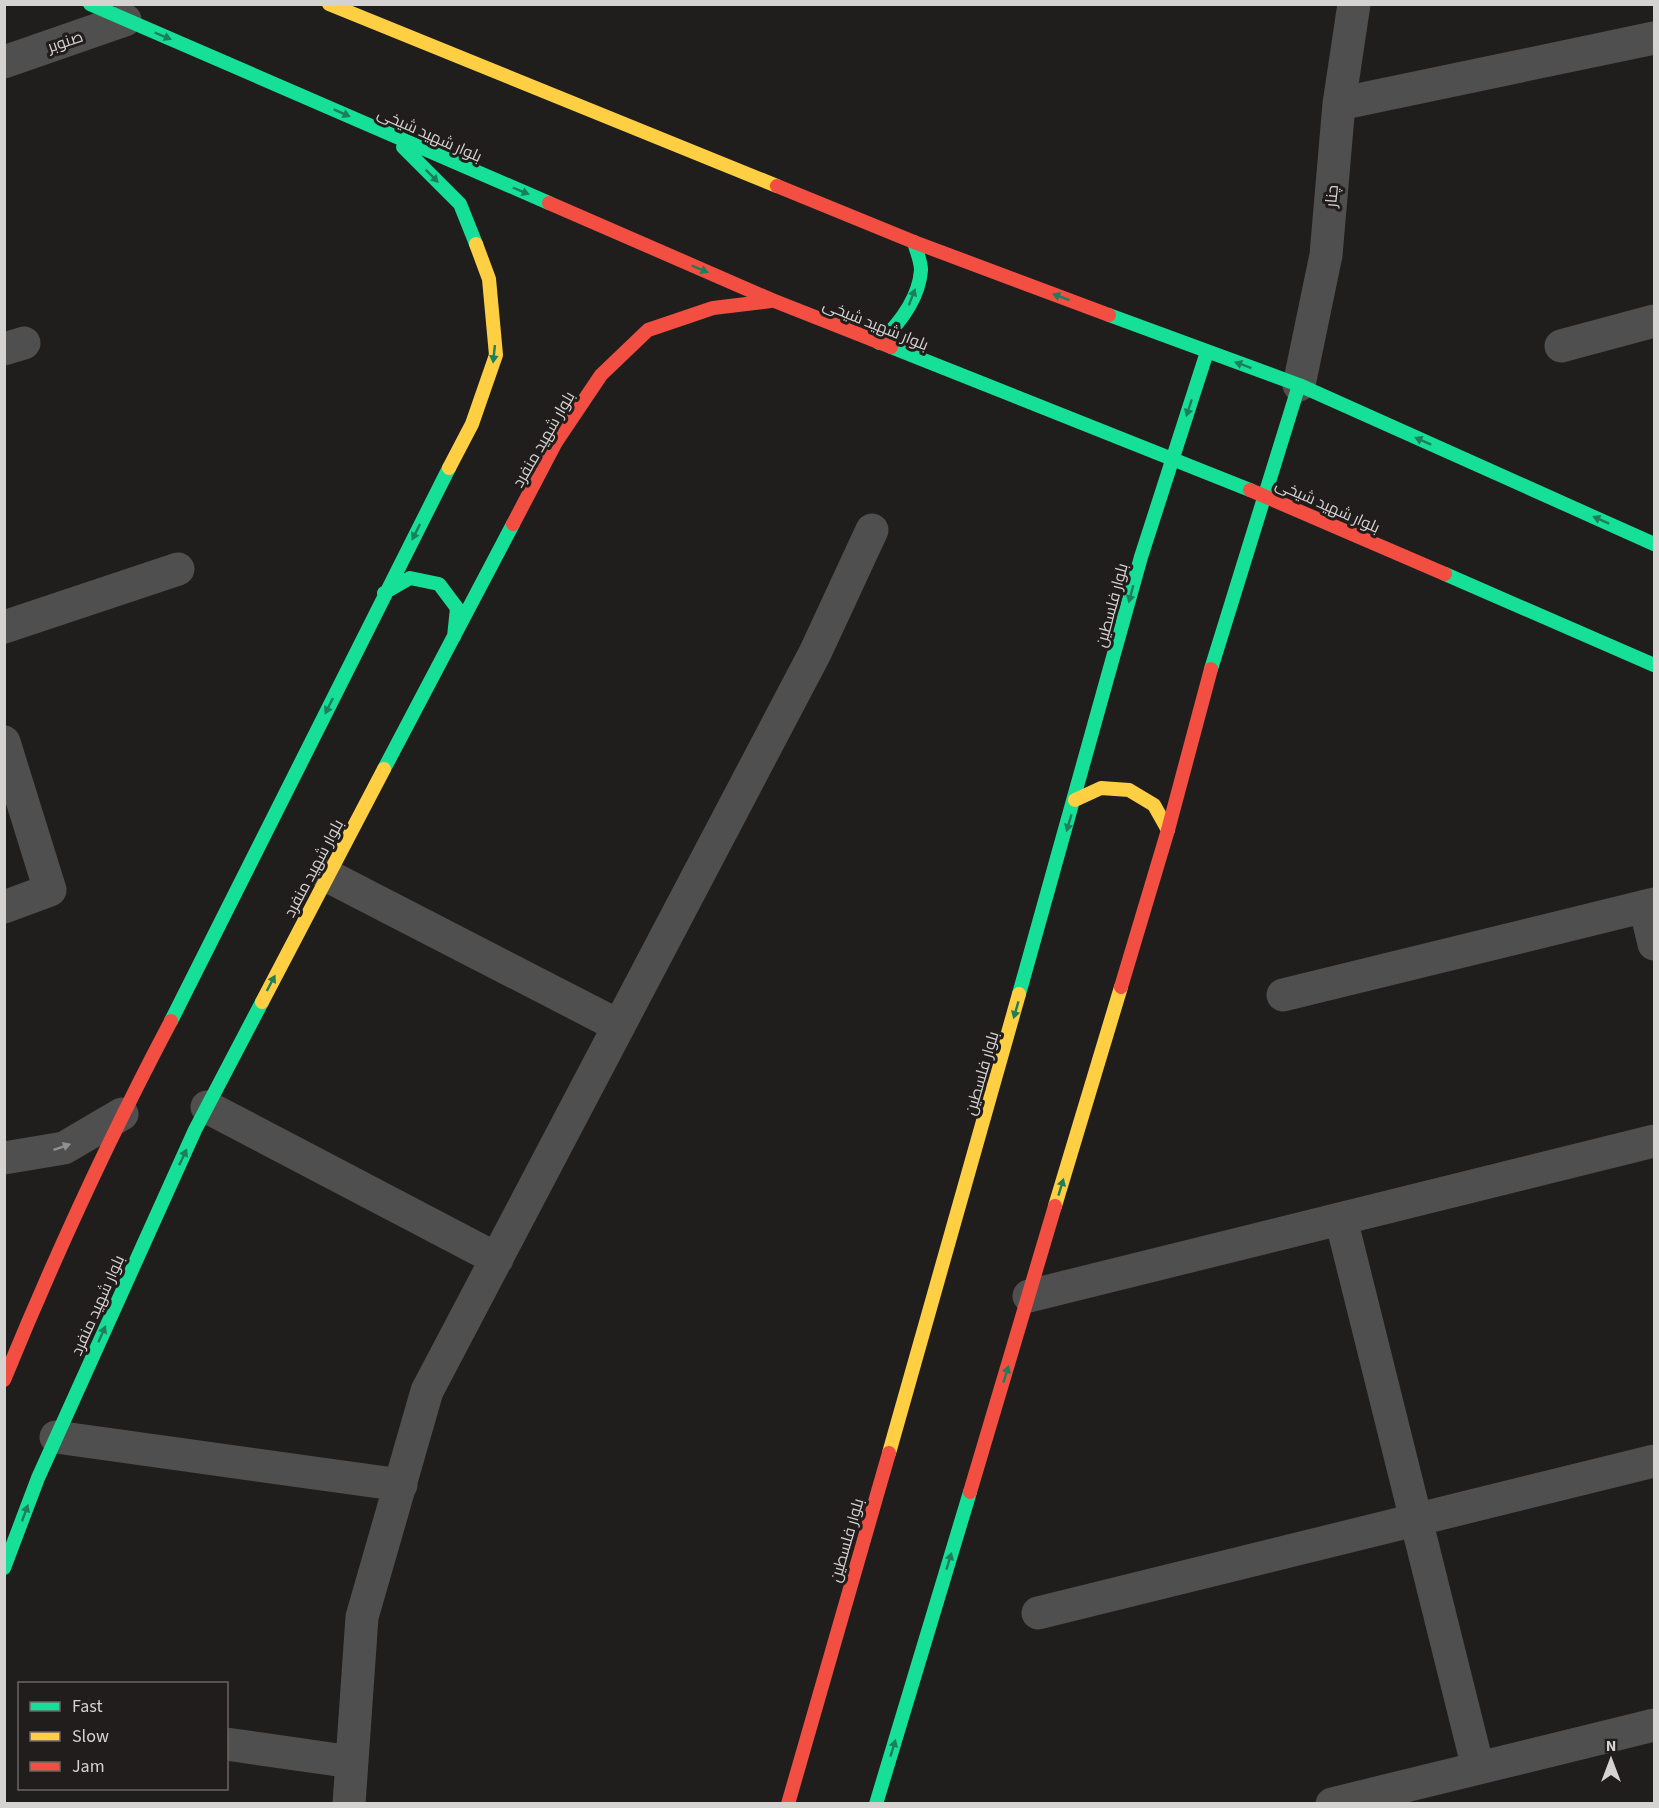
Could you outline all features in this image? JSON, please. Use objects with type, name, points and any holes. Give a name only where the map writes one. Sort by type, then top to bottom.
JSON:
[{"type":"main road","name":"بلوار شهید شیخی","points":[[90,4],[772,300],[1264,495],[1654,665]]},
{"type":"main road","points":[[329,4],[914,242],[1299,385],[1654,544]]},
{"type":"main road","points":[[4,1380],[46,1278],[122,1114],[215,937],[384,593],[472,424],[496,355],[489,279],[460,204],[391,135]]},
{"type":"main road","points":[[879,343],[900,323],[913,297],[921,269],[914,242]]},
{"type":"main road","name":"بلوار شهید منفرد","points":[[4,1568],[56,1437],[207,1107],[556,442],[601,375],[648,330],[713,308],[772,300]]},
{"type":"main road","name":"بلوار فلسطین","points":[[788,1803],[1075,800],[1141,557],[1207,352]]},
{"type":"main road","points":[[876,1803],[1168,830],[1222,629],[1299,385]]},
{"type":"main road","points":[[384,593],[410,578],[439,584],[457,608],[454,637]]},
{"type":"main road","points":[[1075,800],[1101,788],[1129,790],[1154,805],[1168,830]]},
{"type":"street","name":"چنار","points":[[1299,385],[1326,255],[1339,104],[1354,4]]},
{"type":"street","name":"صنوبر","points":[[4,62],[125,20]]},
{"type":"street","points":[[1339,104],[1654,38]]},
{"type":"street","points":[[1562,346],[1654,321]]},
{"type":"street","points":[[350,1803],[362,1617],[427,1391],[815,653],[872,530]]},
{"type":"street","points":[[4,627],[178,569]]},
{"type":"street","points":[[4,742],[50,890],[4,907]]},
{"type":"street","points":[[328,876],[619,1026]]},
{"type":"street","points":[[1282,995],[1650,905],[1654,944]]},
{"type":"street","points":[[207,1107],[497,1259]]},
{"type":"street","points":[[4,1158],[64,1148],[122,1114]]},
{"type":"street","points":[[1029,1296],[1654,1141]]},
{"type":"street","points":[[1341,1219],[1478,1768]]},
{"type":"street","points":[[56,1437],[400,1485]]},
{"type":"street","points":[[1038,1613],[1654,1461]]},
{"type":"street","points":[[1332,1803],[1654,1725]]},
{"type":"street","points":[[228,1744],[352,1762]]},
{"type":"traffic: fast","points":[[90,4],[549,203]]},
{"type":"traffic: fast","points":[[403,147],[460,204],[476,244]]},
{"type":"traffic: fast","points":[[879,343],[901,319],[916,291],[921,270],[914,242]]},
{"type":"traffic: fast","points":[[1109,315],[1299,385],[1654,544]]},
{"type":"traffic: fast","points":[[891,347],[1250,490]]},
{"type":"traffic: fast","points":[[1019,994],[1141,557],[1207,352]]},
{"type":"traffic: fast","points":[[1211,669],[1299,385]]},
{"type":"traffic: fast","points":[[171,1021],[449,468]]},
{"type":"traffic: fast","points":[[384,769],[513,524]]},
{"type":"traffic: fast","points":[[1445,574],[1654,665]]},
{"type":"traffic: fast","points":[[384,593],[410,578],[439,584],[457,608],[454,637]]},
{"type":"traffic: fast","points":[[4,1568],[38,1478],[195,1130],[262,1002]]},
{"type":"traffic: fast","points":[[876,1804],[970,1492]]},
{"type":"traffic: slow","points":[[329,4],[777,186]]},
{"type":"traffic: slow","points":[[449,468],[472,424],[496,355],[489,279],[476,244]]},
{"type":"traffic: slow","points":[[262,1002],[384,769]]},
{"type":"traffic: slow","points":[[1075,800],[1101,788],[1129,790],[1154,805],[1168,830]]},
{"type":"traffic: slow","points":[[1055,1206],[1121,987]]},
{"type":"traffic: slow","points":[[889,1453],[1019,994]]},
{"type":"traffic: jam","points":[[777,186],[914,242],[1109,315]]},
{"type":"traffic: jam","points":[[549,203],[772,300],[891,347]]},
{"type":"traffic: jam","points":[[513,524],[556,442],[601,375],[648,330],[713,308],[771,301]]},
{"type":"traffic: jam","points":[[1250,490],[1445,574]]},
{"type":"traffic: jam","points":[[1121,987],[1168,830],[1211,669]]},
{"type":"traffic: jam","points":[[4,1380],[83,1199],[171,1021]]},
{"type":"traffic: jam","points":[[970,1492],[1055,1206]]},
{"type":"traffic: jam","points":[[788,1804],[889,1453]]}]
